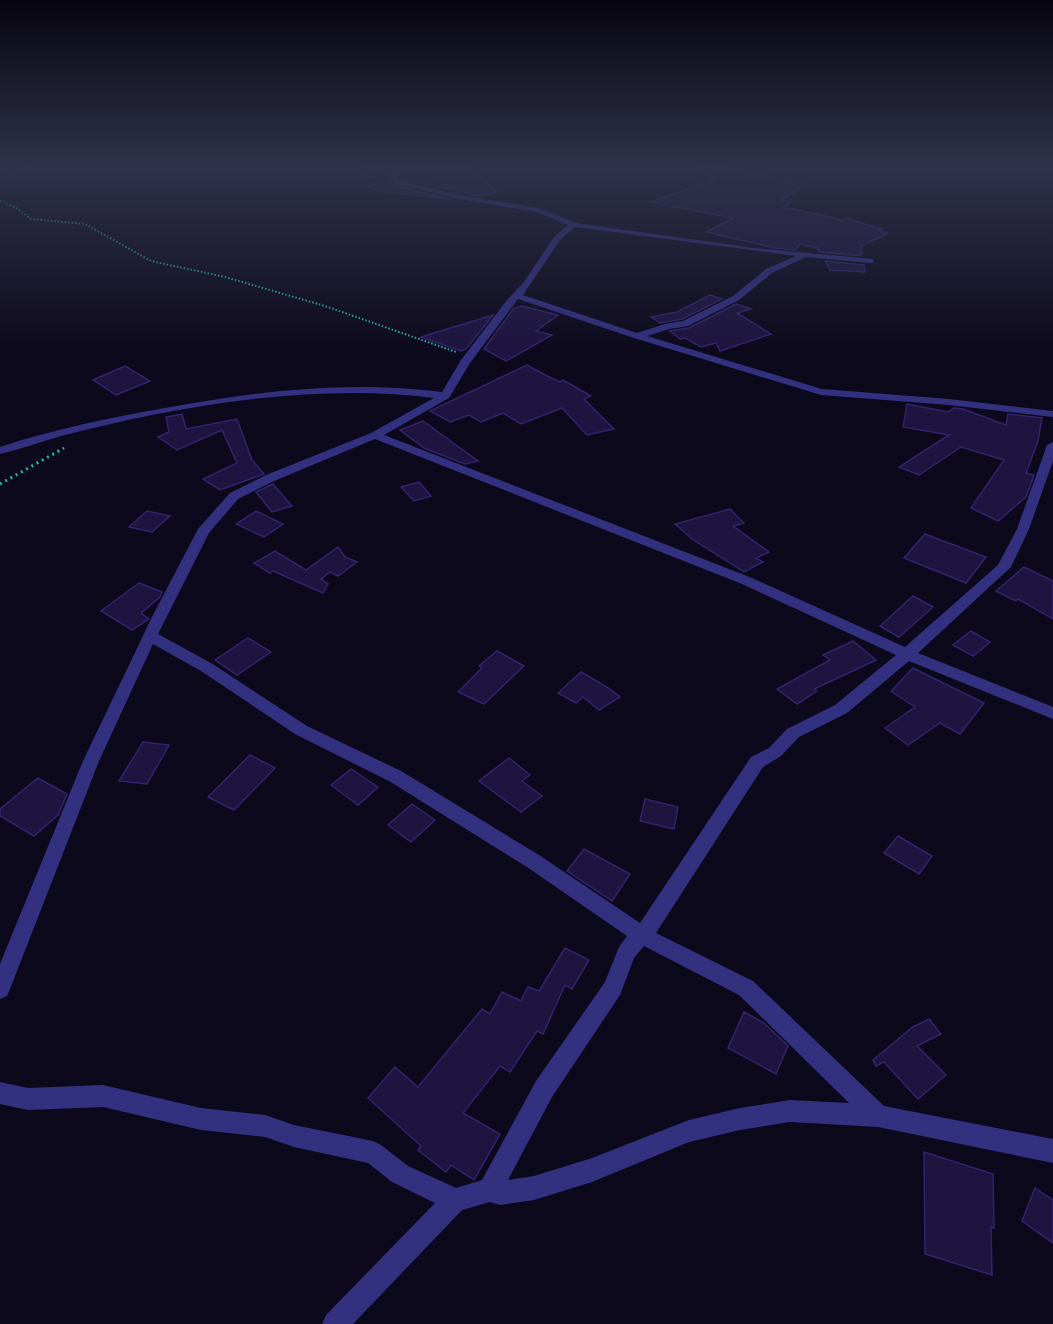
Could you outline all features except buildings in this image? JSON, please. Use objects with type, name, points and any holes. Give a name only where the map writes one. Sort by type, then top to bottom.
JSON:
[{"type":"street","points":[[0,988],[91,761],[150,636],[203,532],[234,496],[270,478],[375,435],[445,396],[469,356],[510,302],[518,297],[565,229]]},
{"type":"street","points":[[602,229],[805,256],[870,261]]},
{"type":"street","points":[[637,336],[668,326],[685,324],[736,297],[769,271],[805,256]]},
{"type":"street","points":[[518,297],[637,336],[831,394],[949,402],[1052,416]]},
{"type":"street","points":[[0,451],[33,439],[114,419],[214,400],[342,387],[409,390],[445,396]]},
{"type":"street","points":[[375,435],[747,581],[907,654],[1053,713]]},
{"type":"street","points":[[490,1190],[544,1089],[613,988],[626,953],[634,942],[644,936],[757,762],[775,752],[793,733],[840,709],[907,654],[1004,567],[1023,529],[1053,445]]},
{"type":"street","points":[[150,636],[206,667],[301,730],[395,776],[533,861],[644,936],[746,988],[878,1116]]},
{"type":"street","points":[[0,1093],[28,1099],[103,1096],[201,1119],[265,1126],[294,1136],[374,1153],[400,1174],[454,1200]]},
{"type":"street","points":[[335,1324],[454,1200],[490,1190],[500,1193],[534,1188],[592,1170],[689,1131],[740,1119],[790,1111],[878,1116],[1053,1150]]},
{"type":"path","points":[[94,229],[152,261],[225,278],[325,306],[469,356]]},
{"type":"path","points":[[0,484],[65,447]]}]
